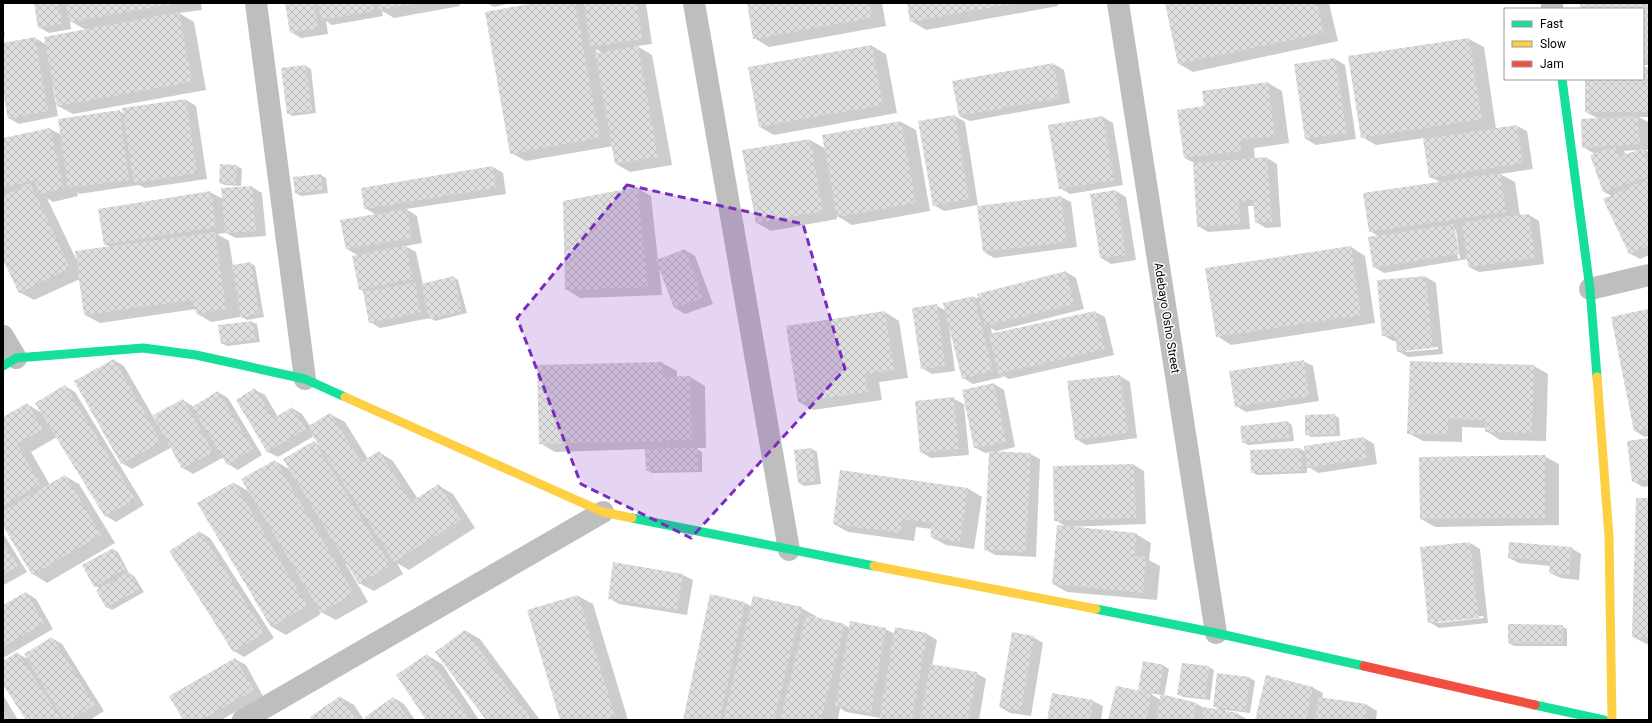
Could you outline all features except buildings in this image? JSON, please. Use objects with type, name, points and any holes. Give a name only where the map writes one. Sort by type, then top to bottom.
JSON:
[{"type":"street","points":[[256,3],[305,379]]},
{"type":"street","points":[[694,3],[789,550]]},
{"type":"street","name":"Adebayo Osho Street","points":[[1118,3],[1216,633]]},
{"type":"street","points":[[1562,80],[1590,289],[1609,537],[1612,720]]},
{"type":"street","points":[[1590,289],[1649,275]]},
{"type":"street","points":[[3,336],[10,362],[95,350],[143,348],[196,355],[305,379],[603,512],[789,550],[1216,633],[1604,720]]},
{"type":"street","points":[[243,720],[603,512]]},
{"type":"highlighted area","points":[[627,185],[803,224],[845,369],[691,538],[581,484],[517,318]]},
{"type":"traffic: fast","points":[[1562,80],[1590,289],[1597,377]]},
{"type":"traffic: fast","points":[[3,366],[16,358],[143,348],[196,355],[305,379],[345,397]]},
{"type":"traffic: fast","points":[[632,518],[874,566]]},
{"type":"traffic: fast","points":[[1096,609],[1216,633],[1364,666]]},
{"type":"traffic: fast","points":[[1535,705],[1604,720]]},
{"type":"traffic: slow","points":[[1597,377],[1609,537],[1612,720]]},
{"type":"traffic: slow","points":[[345,397],[603,512],[632,518]]},
{"type":"traffic: slow","points":[[874,566],[1096,609]]},
{"type":"traffic: jam","points":[[1364,666],[1535,705]]}]
